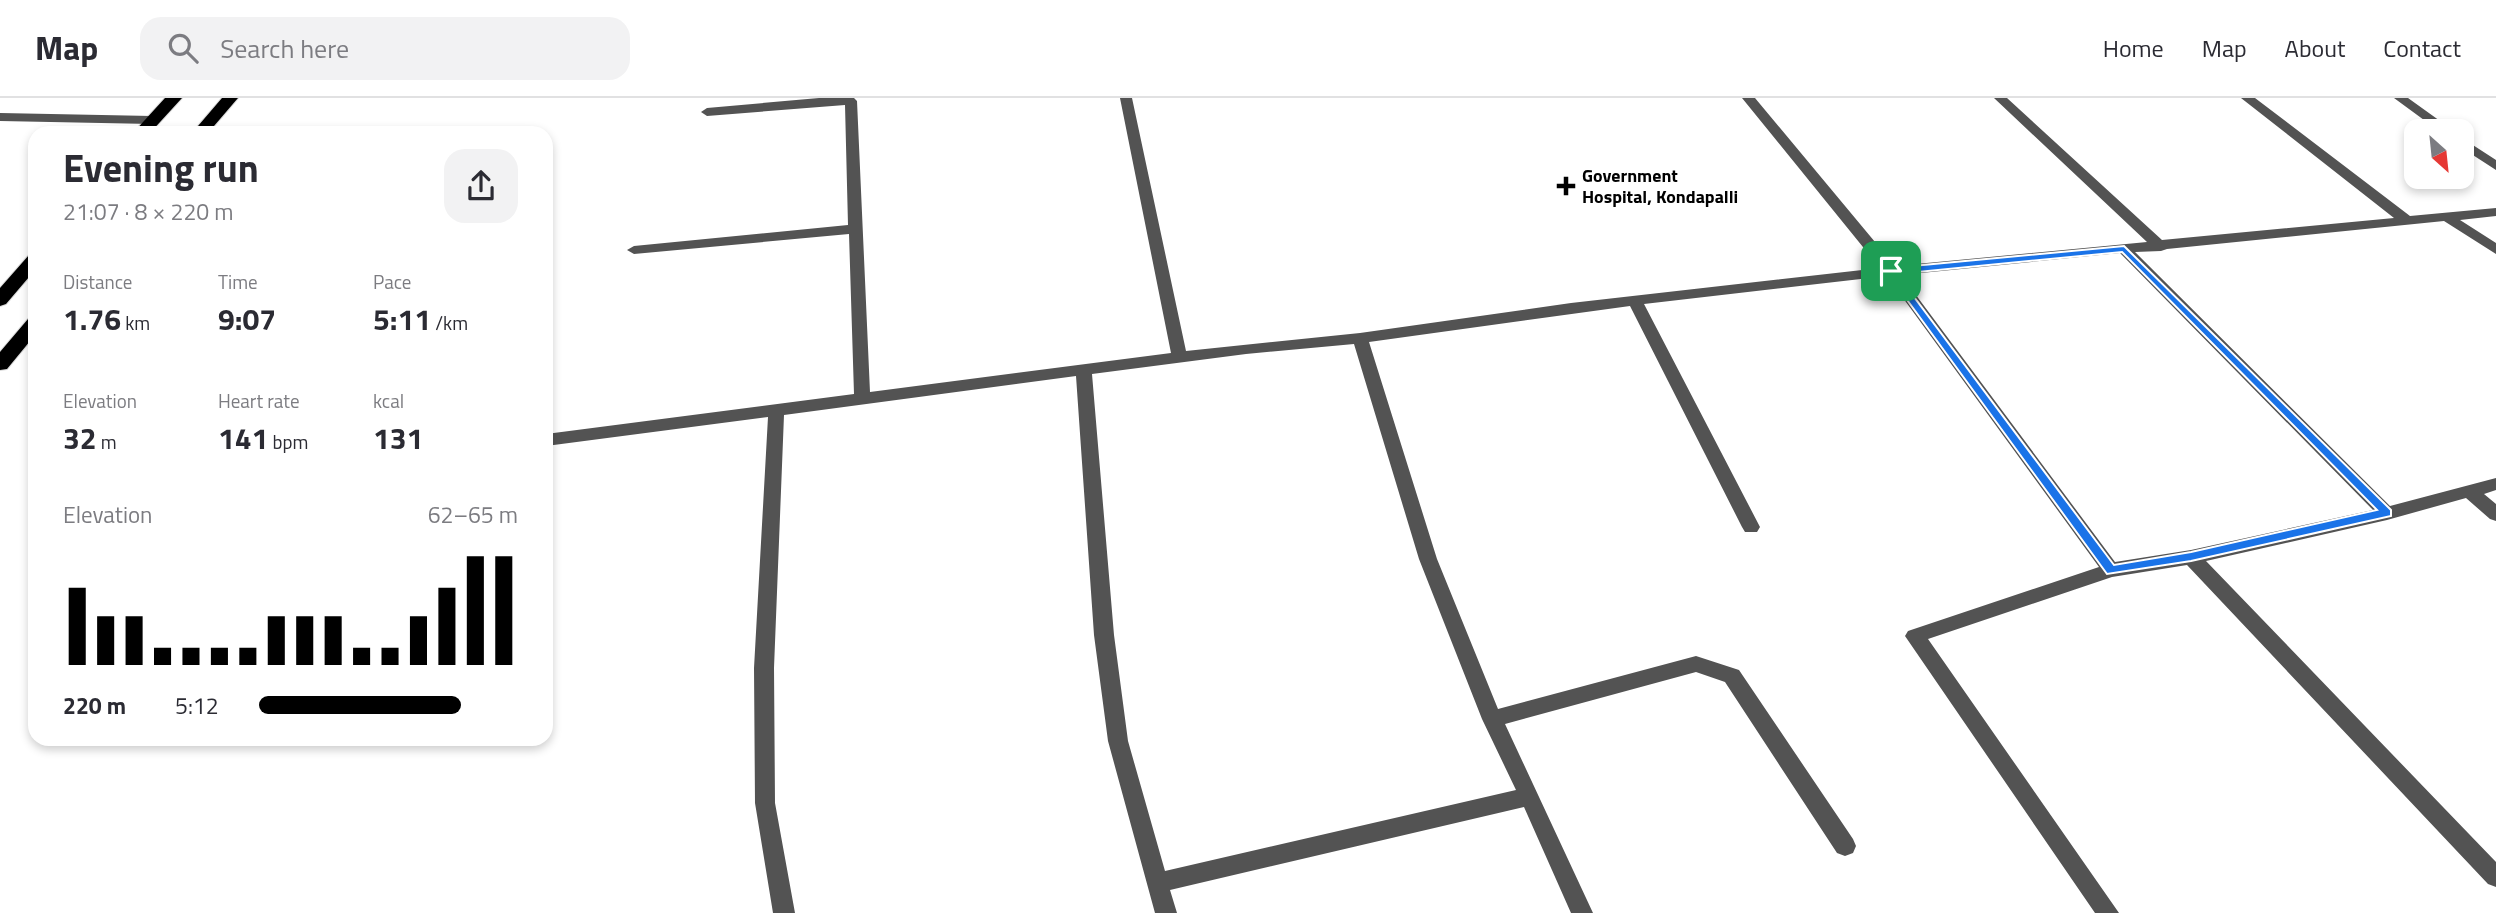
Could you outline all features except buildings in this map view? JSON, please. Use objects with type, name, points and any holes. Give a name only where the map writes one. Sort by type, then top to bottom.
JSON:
[{"type":"highway","points":[[147,126],[174,98]]},
{"type":"highway","points":[[206,126],[230,98]]},
{"type":"highway","points":[[0,300],[28,267]]},
{"type":"highway","points":[[0,363],[28,335]]},
{"type":"street","points":[[1126,98],[1180,358]]},
{"type":"street","points":[[1748,98],[1891,271],[2111,570]]},
{"type":"street","points":[[2000,98],[2161,247]]},
{"type":"street","points":[[2247,98],[2407,221]]},
{"type":"street","points":[[2400,98],[2430,119]]},
{"type":"street","points":[[707,112],[851,100],[862,398]]},
{"type":"street","points":[[0,117],[152,120]]},
{"type":"street","points":[[2474,150],[2496,166]]},
{"type":"street","points":[[553,439],[1180,358],[1891,271],[2161,247],[2496,212]]},
{"type":"street","points":[[2448,218],[2496,250]]},
{"type":"street","points":[[634,250],[854,229]]},
{"type":"street","points":[[2124,249],[2387,513]]},
{"type":"street","points":[[1635,301],[1751,527]]},
{"type":"street","points":[[1360,338],[1428,559],[1492,719],[1582,913]]},
{"type":"street","points":[[1084,371],[1104,635],[1118,741],[1166,913]]},
{"type":"street","points":[[776,412],[764,668],[765,803],[784,913]]},
{"type":"street","points":[[2108,913],[1916,636],[2111,570],[2191,557],[2387,513],[2496,484]]},
{"type":"street","points":[[2470,492],[2496,514]]},
{"type":"street","points":[[2191,557],[2496,877]]},
{"type":"street","points":[[1492,719],[1696,664],[1732,676],[1845,846]]},
{"type":"street","points":[[1156,883],[1530,796]]},
{"type":"place","name":"Government Hospital, Kondapalli","points":[[1566,186]]},
{"type":"route","points":[[2124,249],[2387,513],[2191,557],[2111,570],[1891,271],[2124,249]]}]
